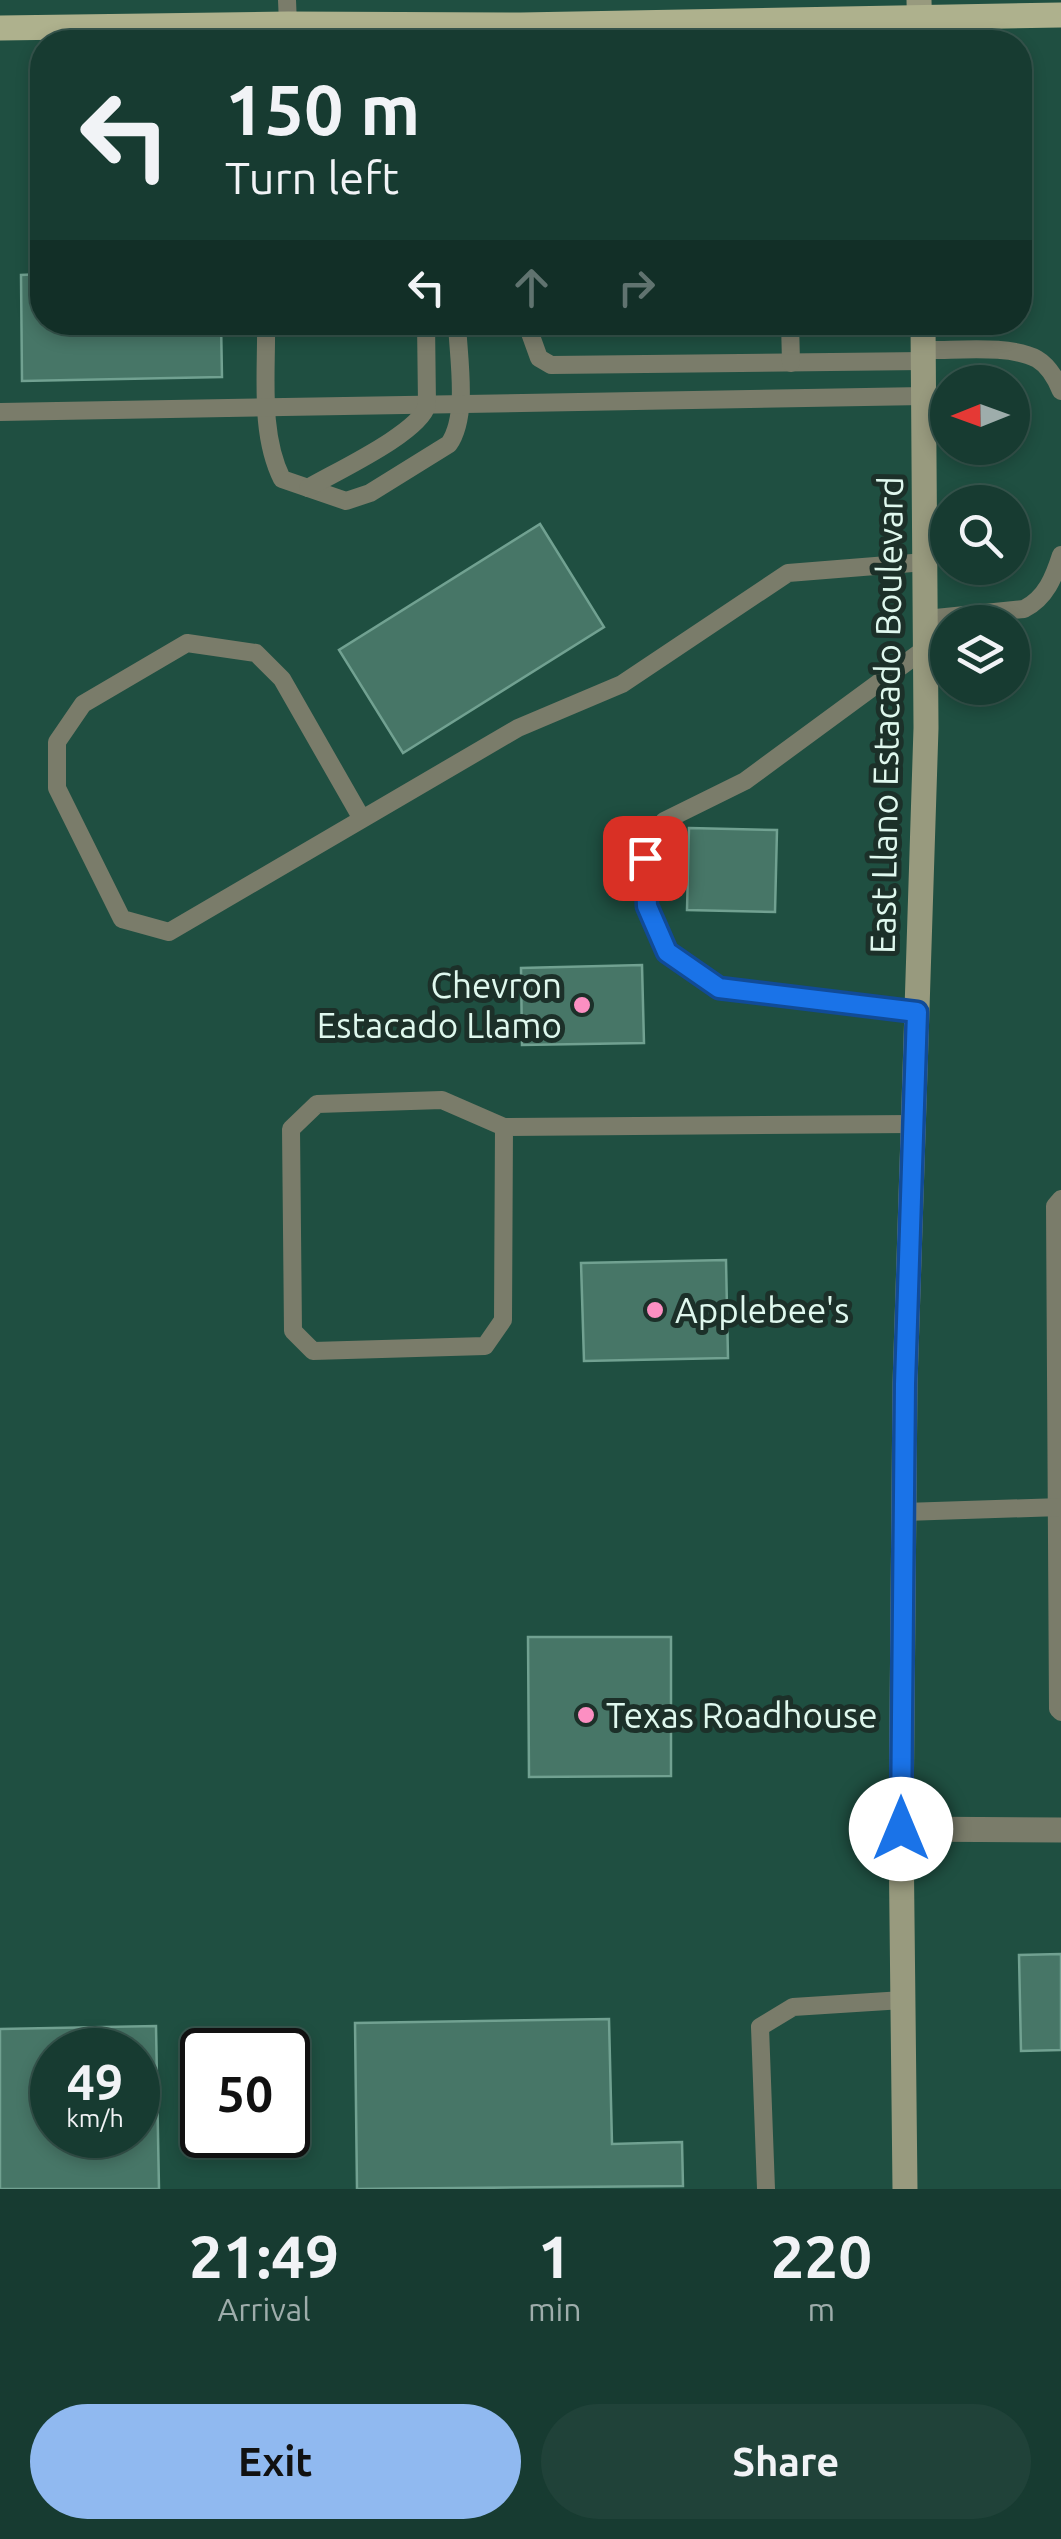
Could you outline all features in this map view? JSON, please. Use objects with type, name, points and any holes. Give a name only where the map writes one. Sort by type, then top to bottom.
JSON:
[{"type":"main road","points":[[768,30],[1061,15]]},
{"type":"main road","points":[[147,30],[275,23],[385,30]]},
{"type":"main road","points":[[0,28],[30,32]]},
{"type":"main road","name":"East Llano Estacado Boulevard","points":[[905,2189],[901,1829],[905,1384],[926,728],[923,335]]},
{"type":"street","points":[[901,1829],[1061,1830]]},
{"type":"lane","points":[[266,335],[272,459],[282,479],[346,501],[370,493],[450,444],[458,432],[457,335]]},
{"type":"lane","points":[[308,488],[377,450],[425,416],[426,335]]},
{"type":"lane","points":[[531,335],[539,358],[551,365],[791,363],[1001,351],[1054,361],[1061,391]]},
{"type":"lane","points":[[790,335],[791,363]]},
{"type":"lane","points":[[0,412],[924,396]]},
{"type":"lane","points":[[926,619],[1024,610],[1045,592],[1061,555]]},
{"type":"lane","points":[[362,819],[282,679],[256,653],[187,643],[83,704],[57,742],[57,788],[122,919],[169,932],[518,728],[622,684],[788,573],[925,562]]},
{"type":"lane","points":[[917,1012],[719,988],[667,952],[647,906],[645,858],[664,820],[745,781],[926,648]]},
{"type":"lane","points":[[504,1127],[503,1320],[485,1346],[312,1350],[293,1331],[291,1129],[316,1104],[442,1100],[504,1127],[913,1124]]},
{"type":"lane","points":[[1061,1200],[1055,1206],[1061,1712]]},
{"type":"lane","points":[[904,1512],[1059,1507]]},
{"type":"lane","points":[[766,2189],[760,2027],[792,2007],[903,2000]]},
{"type":"building","points":[[21,275],[30,275],[30,335],[221,335],[222,377],[22,381]]},
{"type":"building","points":[[540,524],[604,627],[403,753],[339,650]]},
{"type":"building","points":[[689,828],[777,830],[775,912],[687,910]]},
{"type":"building","name":"Chevron Estacado Llamo","points":[[642,965],[644,1043],[522,1045],[521,968]]},
{"type":"building","name":"Applebee's","points":[[726,1260],[728,1358],[584,1361],[581,1263]]},
{"type":"building","points":[[528,1637],[671,1637],[671,1776],[529,1777]]},
{"type":"building","points":[[1061,1954],[1061,2050],[1021,2051],[1019,1955]]},
{"type":"building","points":[[609,2019],[612,2144],[682,2142],[683,2186],[357,2189],[355,2023]]},
{"type":"building","points":[[156,2026],[156,2028],[52,2028]]},
{"type":"building","points":[[30,2028],[30,2158],[158,2158],[159,2189],[0,2189],[0,2029]]},
{"type":"place","name":"Chevron Estacado Llamo","points":[[582,1005]]},
{"type":"place","name":"Applebee's","points":[[655,1310]]},
{"type":"place","name":"Texas Roadhouse","points":[[586,1715]]},
{"type":"route","points":[[645,858],[647,906],[667,952],[719,988],[917,1012],[905,1384],[901,1829]]}]
